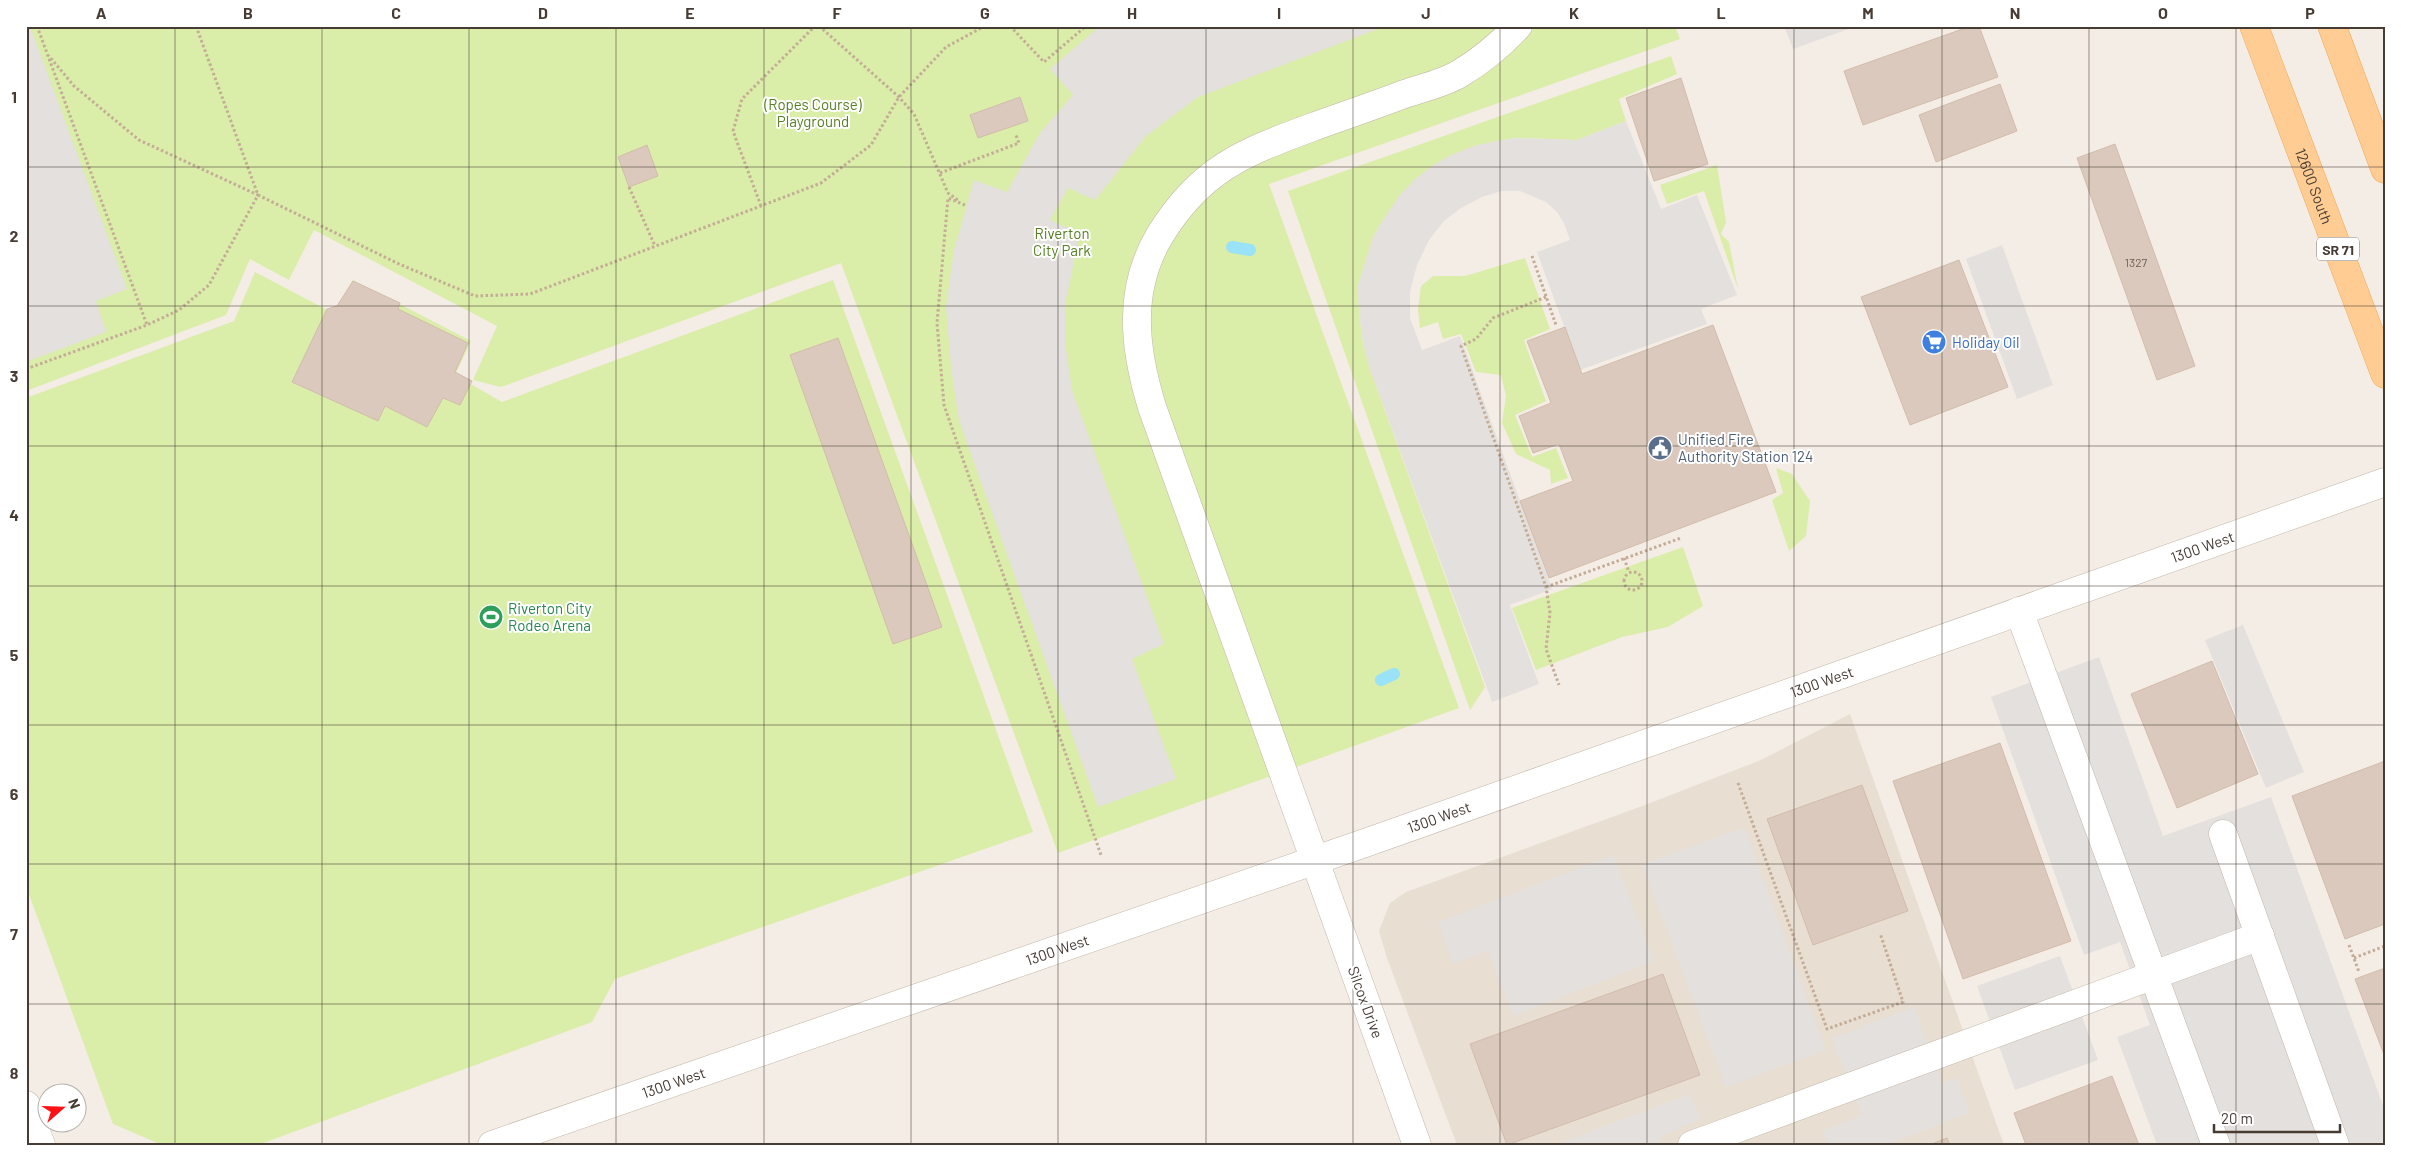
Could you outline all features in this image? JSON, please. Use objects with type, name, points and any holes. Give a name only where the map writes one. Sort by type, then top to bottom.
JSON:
[{"type":"main road","name":"12600 South","points":[[2254,26],[2385,374]]},
{"type":"main road","points":[[2332,26],[2385,169]]},
{"type":"street","name":"Silcox Drive","points":[[1412,1143],[1314,860],[1142,377],[1135,329],[1143,277],[1149,257],[1170,220],[1200,185],[1223,167],[1255,148],[1458,74],[1503,42],[1518,26]]},
{"type":"street","name":"1300 West","points":[[492,1145],[1314,860],[2385,482]]},
{"type":"street","points":[[2019,611],[2216,1145]]},
{"type":"street","points":[[2223,834],[2335,1145]]},
{"type":"street","points":[[1692,1145],[2260,936]]},
{"type":"street","points":[[26,1105],[41,1145]]},
{"type":"path","points":[[38,26],[147,325]]},
{"type":"path","points":[[26,369],[147,325],[179,310],[209,285],[258,195],[196,26]]},
{"type":"path","points":[[761,206],[733,131],[742,99],[815,26]]},
{"type":"path","points":[[820,26],[899,97],[914,114],[948,193],[965,205],[948,198],[937,323],[944,405],[1101,855]]},
{"type":"path","points":[[48,56],[74,86],[140,140],[399,264],[475,296],[530,294],[820,183],[871,145],[899,97],[946,47],[985,26]]},
{"type":"path","points":[[1010,26],[1044,62],[1086,26]]},
{"type":"path","points":[[940,173],[1019,143],[1016,135]]},
{"type":"path","points":[[629,186],[655,246]]},
{"type":"path","points":[[1532,256],[1556,325]]},
{"type":"path","points":[[1546,297],[1493,318],[1476,339],[1461,346],[1546,587],[1550,613],[1546,649],[1560,685]]},
{"type":"path","points":[[1546,587],[1681,538]]},
{"type":"path","points":[[1624,558],[1629,572]]},
{"type":"path","points":[[1629,572],[1636,572],[1641,576],[1642,584],[1638,589],[1629,589],[1625,585],[1624,579],[1629,572]]},
{"type":"path","points":[[1738,783],[1827,1029],[1903,1002],[1880,932]]},
{"type":"path","points":[[2349,944],[2359,972]]},
{"type":"path","points":[[2354,958],[2385,946]]},
{"type":"shaded area","points":[[26,26],[30,26],[127,289],[96,301],[106,332],[26,362]]},
{"type":"shaded area","points":[[1100,26],[1386,26],[1198,97],[1146,136],[1095,200],[1068,188],[1050,220],[1080,234],[1066,299],[1065,342],[1072,390],[1164,644],[1132,659],[1176,779],[1098,807],[959,421],[951,367],[946,307],[954,250],[974,180],[1007,192],[1040,133],[1073,95],[1050,69]]},
{"type":"shaded area","points":[[1784,26],[1857,26],[1793,49]]},
{"type":"shaded area","points":[[1626,121],[1661,209],[1697,195],[1737,295],[1701,309],[1707,324],[1580,370],[1537,252],[1570,240],[1564,223],[1557,212],[1546,202],[1520,191],[1502,191],[1482,197],[1461,208],[1444,221],[1429,240],[1417,265],[1410,292],[1410,318],[1422,350],[1460,336],[1552,589],[1510,605],[1539,684],[1492,702],[1370,369],[1363,343],[1358,285],[1373,237],[1385,217],[1399,196],[1415,179],[1432,166],[1449,156],[1477,145],[1514,138],[1577,140]]},
{"type":"shaded area","points":[[2002,245],[2053,385],[2017,399],[1966,259]]},
{"type":"shaded area","points":[[2243,625],[2304,772],[2266,788],[2205,640]]},
{"type":"shaded area","points":[[2099,657],[2163,836],[2271,797],[2385,1111],[2385,1145],[2157,1145],[2117,1037],[2150,1025],[2120,942],[2084,955],[1991,697]]},
{"type":"shaded area","points":[[1850,714],[2004,1145],[1457,1145],[1387,958],[1379,931],[1390,903],[1406,892],[1645,805],[1761,760]]},
{"type":"shaded area","points":[[1744,828],[1825,1050],[1726,1087],[1642,864]]},
{"type":"shaded area","points":[[1613,855],[1654,961],[1513,1016],[1488,951],[1453,964],[1438,922]]},
{"type":"shaded area","points":[[2060,956],[2098,1060],[2015,1090],[1977,986]]},
{"type":"shaded area","points":[[1914,1007],[1942,1083],[1957,1078],[1969,1113],[1886,1145],[1828,1145],[1822,1131],[1862,1115],[1832,1038]]},
{"type":"shaded area","points":[[1690,1094],[1700,1119],[1659,1137],[1661,1145],[1554,1145]]},
{"type":"green space","name":"Riverton City Park","points":[[26,26],[1675,26],[1680,39],[1269,184],[1459,708],[1058,853],[841,263],[501,387],[473,380],[497,326],[314,230],[289,280],[250,259],[226,315],[26,391]]},
{"type":"green space","points":[[1671,56],[1677,74],[1619,99],[1626,121],[1577,140],[1514,138],[1478,145],[1449,156],[1385,217],[1373,237],[1358,286],[1363,343],[1370,369],[1485,687],[1470,710],[1288,191]]},
{"type":"green space","points":[[1717,165],[1726,222],[1721,234],[1729,242],[1738,289],[1704,191],[1667,204],[1660,185]]},
{"type":"green space","points":[[1525,258],[1550,329],[1524,340],[1546,401],[1515,415],[1532,457],[1556,448],[1568,478],[1551,484],[1550,470],[1516,454],[1502,423],[1506,396],[1501,375],[1476,372],[1461,334],[1443,339],[1438,322],[1420,328],[1418,309],[1421,286],[1433,276],[1465,276]]},
{"type":"green space","name":"Riverton City Rodeo Arena","points":[[255,272],[333,313],[353,280],[471,341],[455,375],[502,402],[833,280],[1033,832],[615,979],[592,1022],[258,1145],[162,1145],[113,1124],[26,886],[26,398],[234,321]]},
{"type":"green space","points":[[1776,468],[1792,474],[1810,501],[1806,536],[1789,551],[1772,500],[1783,493]]},
{"type":"green space","points":[[1683,547],[1703,606],[1668,627],[1622,637],[1536,670],[1512,608]]},
{"type":"building","points":[[1971,26],[1979,26],[1998,77],[1863,125],[1844,71]]},
{"type":"building","points":[[1681,78],[1708,164],[1654,181],[1626,98]]},
{"type":"building","points":[[2000,84],[2017,131],[1936,162],[1919,115]]},
{"type":"building","points":[[1020,97],[1028,121],[978,138],[970,115]]},
{"type":"building","points":[[2115,144],[2195,366],[2157,380],[2077,158]]},
{"type":"building","points":[[647,145],[658,176],[629,187],[618,157]]},
{"type":"building","name":"Holiday Oil","points":[[1959,260],[2008,387],[1910,425],[1861,297]]},
{"type":"building","points":[[353,281],[400,303],[398,309],[468,343],[455,372],[472,381],[460,405],[443,398],[427,427],[385,406],[378,421],[292,382],[327,309],[337,306]]},
{"type":"building","name":"Unified Fire Authority Station 124","points":[[1713,325],[1776,492],[1549,578],[1520,501],[1573,481],[1559,444],[1533,453],[1519,416],[1551,403],[1527,341],[1565,327],[1582,374]]},
{"type":"building","points":[[838,338],[942,627],[893,644],[790,355]]},
{"type":"building","points":[[2212,661],[2258,774],[2177,808],[2131,694]]},
{"type":"building","points":[[2000,743],[2071,941],[1963,979],[1893,781]]},
{"type":"building","points":[[2385,761],[2385,924],[2345,939],[2292,796]]},
{"type":"building","points":[[1862,785],[1908,911],[1813,945],[1767,819]]},
{"type":"building","points":[[2385,968],[2385,1057],[2355,979]]},
{"type":"building","points":[[1663,974],[1700,1075],[1507,1145],[1470,1044]]},
{"type":"building","points":[[2112,1076],[2139,1145],[2026,1145],[2014,1113]]},
{"type":"building","points":[[1947,1138],[1950,1145],[1929,1145]]},
{"type":"waterway","points":[[1232,247],[1250,250]]},
{"type":"waterway","points":[[1381,680],[1394,674]]},
{"type":"place","name":"Holiday Oil","points":[[1934,342]]},
{"type":"place","name":"Unified Fire Authority Station 124","points":[[1660,448]]},
{"type":"place","name":"Riverton City Rodeo Arena","points":[[491,617]]},
{"type":"park label","name":"(Ropes Course) Playground","points":[[813,112]]}]
